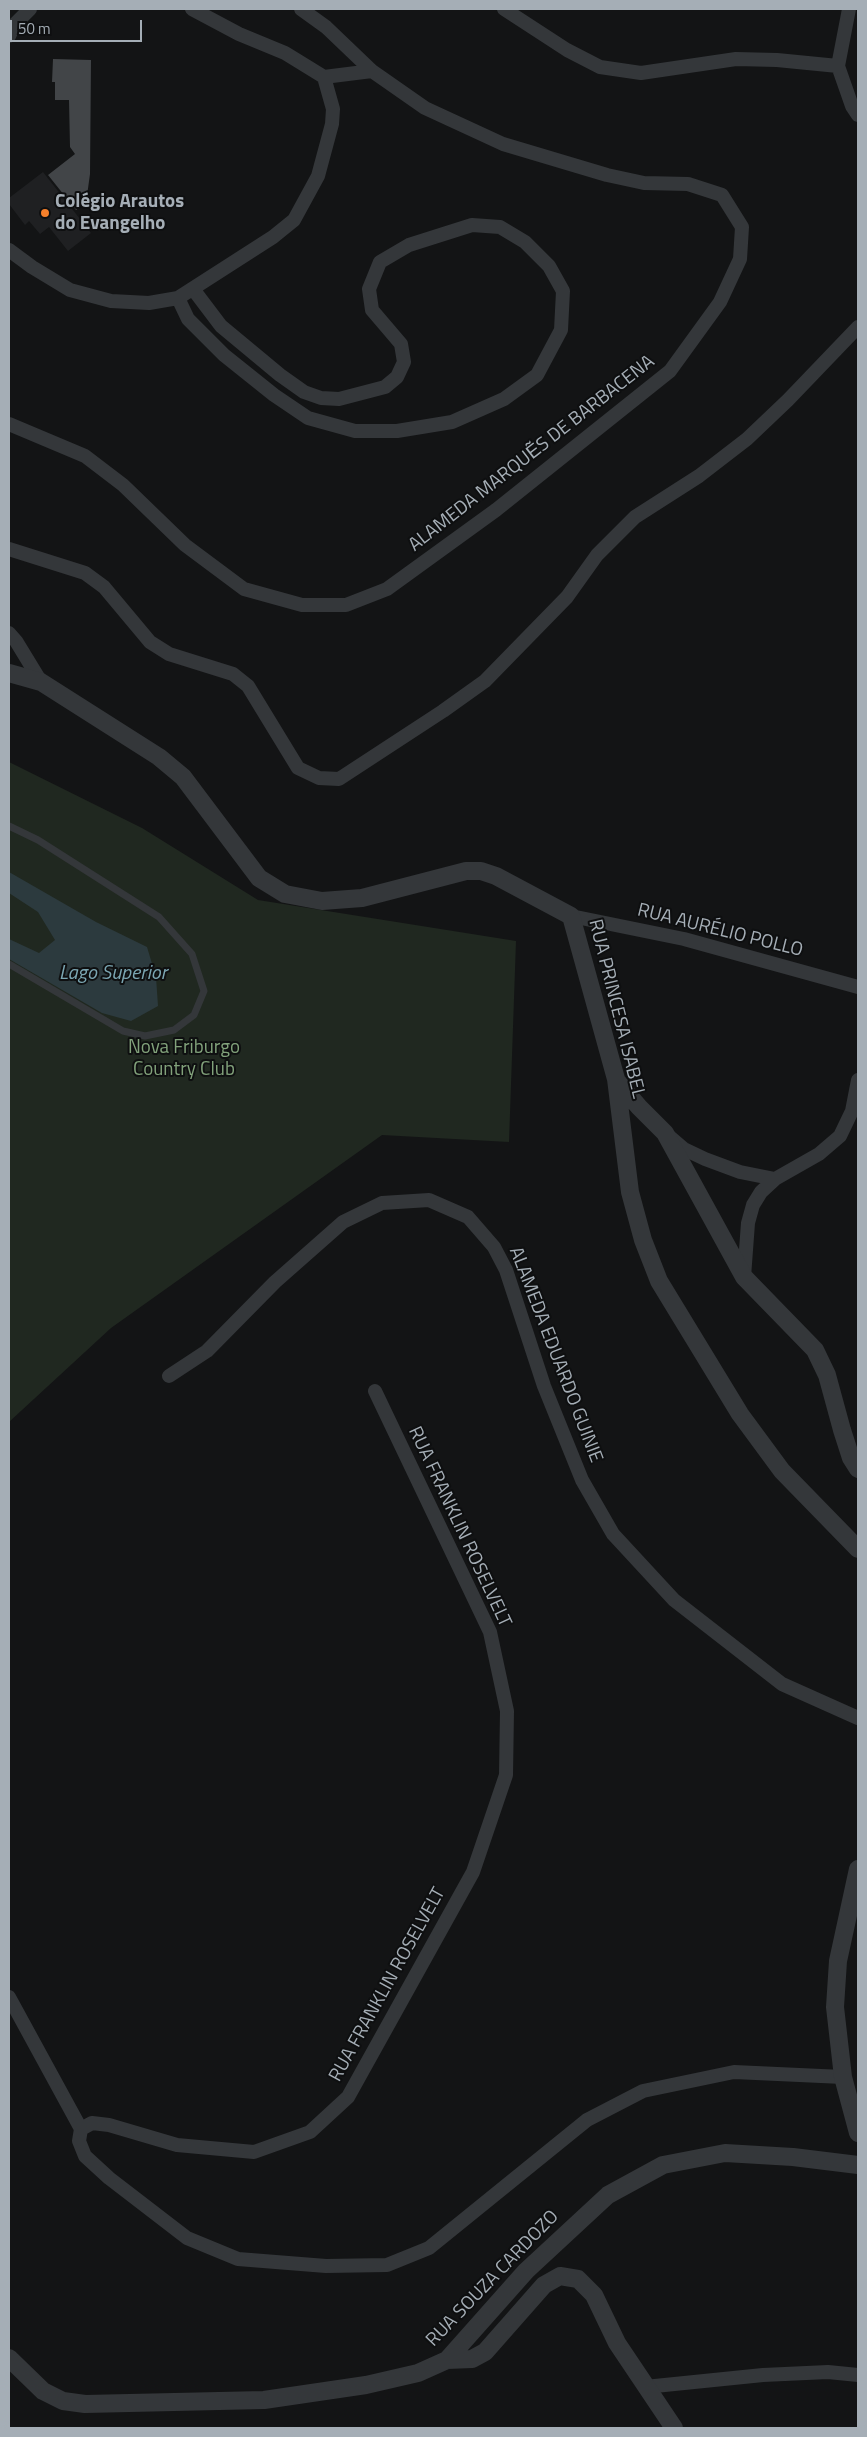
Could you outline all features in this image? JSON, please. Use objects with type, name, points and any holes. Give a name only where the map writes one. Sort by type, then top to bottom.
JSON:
[{"type":"street","points":[[9,36],[14,25],[30,9]]},
{"type":"street","points":[[192,9],[239,34],[285,53],[324,77],[372,71]]},
{"type":"street","name":"ALAMEDA MARQUẼS DE BARBACENA","points":[[9,424],[85,456],[123,485],[185,545],[244,589],[302,605],[346,605],[387,589],[496,510],[670,371],[720,302],[740,259],[742,227],[722,195],[688,184],[644,183],[607,175],[503,144],[425,108],[372,71],[326,27],[301,9]]},
{"type":"street","points":[[504,9],[567,50],[600,67],[641,73],[736,60],[777,60],[838,66]]},
{"type":"street","points":[[849,9],[838,66],[852,106],[858,115]]},
{"type":"street","points":[[9,250],[32,267],[70,290],[111,300],[149,303],[178,298],[273,237],[294,220],[318,176],[332,124],[333,109],[324,77]]},
{"type":"street","points":[[178,298],[188,319],[224,355],[274,394],[308,418],[355,431],[397,431],[452,422],[504,399],[537,375],[561,330],[563,291],[550,266],[525,242],[500,227],[472,225],[409,245],[380,262],[369,289],[372,310],[402,344],[404,362],[397,378],[384,387],[339,399],[320,398],[304,392],[280,375],[221,326],[193,289]]},
{"type":"street","points":[[9,549],[85,573],[104,587],[150,642],[169,654],[233,674],[248,686],[298,768],[319,778],[339,779],[443,711],[485,681],[567,596],[597,555],[635,517],[700,476],[747,439],[832,356],[858,327]]},
{"type":"street","points":[[9,633],[16,641],[40,682]]},
{"type":"street","name":"RUA PRINCESA ISABEL","points":[[9,673],[40,682],[159,757],[183,777],[259,878],[285,894],[322,901],[362,898],[466,871],[481,871],[496,876],[571,916],[616,1079],[630,1192],[643,1240],[660,1280],[745,1422],[782,1471],[858,1549]]},
{"type":"street","name":"RUA AURÉLIO POLLO","points":[[571,916],[684,939],[858,987]]},
{"type":"street","points":[[616,1079],[639,1107],[684,1149],[705,1160],[740,1172],[775,1179]]},
{"type":"street","points":[[744,1277],[748,1222],[761,1192],[775,1179],[819,1154],[840,1136],[852,1110],[858,1080]]},
{"type":"street","points":[[665,1132],[744,1277],[815,1350],[827,1374],[851,1458],[858,1469]]},
{"type":"street","name":"ALAMEDA EDUARDO GUINIE","points":[[169,1376],[207,1351],[275,1282],[342,1222],[382,1203],[429,1200],[468,1217],[494,1247],[506,1270],[544,1386],[578,1472],[613,1534],[674,1600],[782,1684],[858,1718]]},
{"type":"street","name":"RUA FRANKLIN ROSELVELT","points":[[81,2129],[92,2123],[109,2125],[178,2145],[254,2152],[310,2132],[348,2097],[473,1872],[506,1775],[507,1711],[490,1632],[375,1391]]},
{"type":"street","points":[[858,1869],[838,1961],[835,2007],[843,2077],[858,2133]]},
{"type":"street","points":[[9,1997],[81,2129],[79,2141],[84,2156],[109,2178],[187,2238],[238,2259],[326,2266],[387,2265],[429,2248],[587,2120],[643,2091],[734,2072],[843,2077]]},
{"type":"street","name":"RUA SOUZA CARDOZO","points":[[9,2358],[43,2391],[63,2401],[86,2404],[264,2400],[366,2385],[418,2373],[447,2360],[526,2270],[608,2195],[663,2165],[725,2153],[793,2157],[858,2165]]},
{"type":"street","points":[[447,2360],[472,2359],[485,2352],[544,2285],[560,2276],[578,2279],[594,2295],[617,2343],[674,2428]]},
{"type":"street","points":[[645,2387],[763,2375],[828,2372],[858,2375]]},
{"type":"lane","points":[[9,826],[38,840],[159,916],[192,954],[204,991],[194,1015],[174,1030],[145,1036],[123,1031],[9,964]]},
{"type":"shaded area","name":"Colégio Arautos do Evangelho","points":[[43,172],[91,233],[68,251],[49,227],[40,234],[29,221],[25,225],[9,204],[9,198]]},
{"type":"green space","name":"Nova Friburgo Country Club","points":[[9,762],[142,828],[258,900],[516,941],[509,1142],[382,1135],[111,1328],[9,1422]]},
{"type":"water","name":"Lago Superior","points":[[9,872],[96,922],[147,947],[156,977],[158,1006],[131,1021],[102,1013],[9,959],[9,939],[39,953],[55,940],[38,912],[9,893]]},
{"type":"building","points":[[53,59],[91,60],[90,174],[86,203],[76,210],[48,175],[75,154],[70,147],[69,100],[55,100],[55,82],[52,82]]},
{"type":"place","name":"Colégio Arautos do Evangelho","points":[[45,213]]}]
